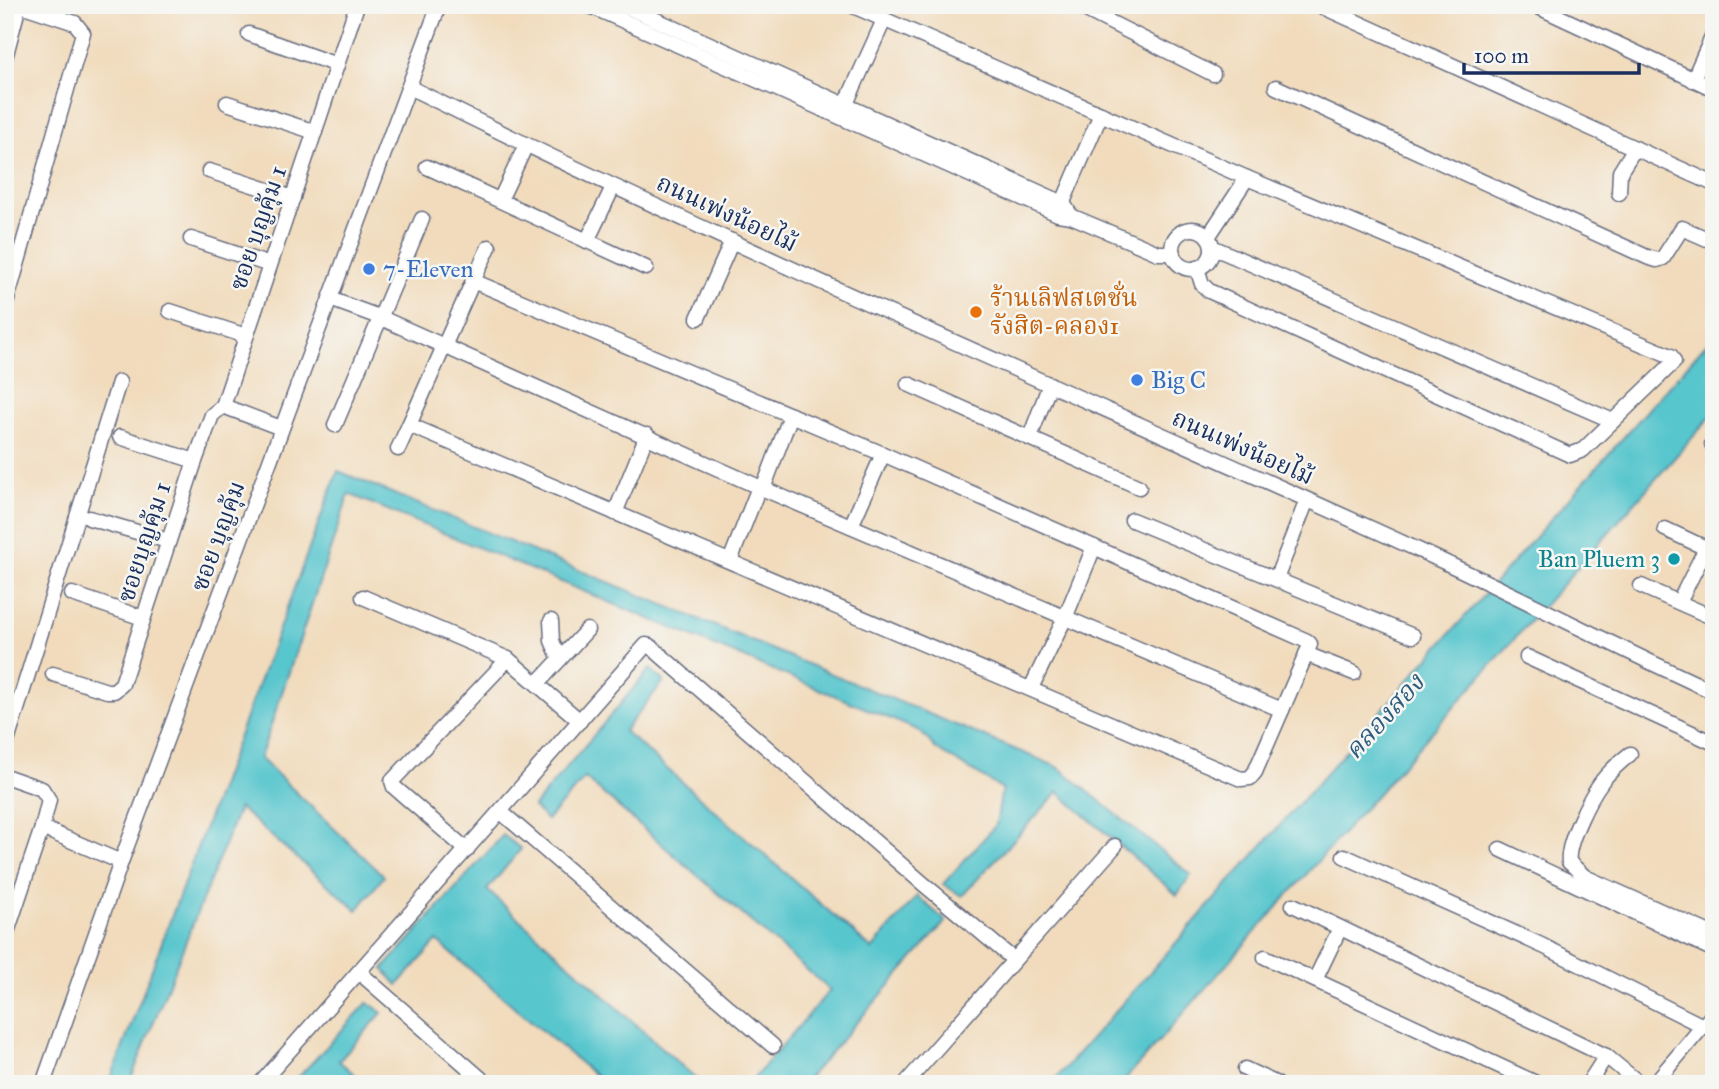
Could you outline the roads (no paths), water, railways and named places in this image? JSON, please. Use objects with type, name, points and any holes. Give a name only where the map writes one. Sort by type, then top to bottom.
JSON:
[{"type":"street","points":[[5,58],[20,5],[75,23],[83,33],[10,272],[5,307]]},
{"type":"street","name":"ซอย บุญคุ้ม 1","points":[[217,410],[246,336],[357,5]]},
{"type":"street","name":"ซอย บุญคุ้ม","points":[[43,1084],[121,862],[439,5]]},
{"type":"street","points":[[588,5],[1158,253],[1173,253]]},
{"type":"street","points":[[624,5],[845,106],[1064,211]]},
{"type":"street","points":[[851,5],[1247,178],[1671,356],[1674,362],[1583,450],[1570,455],[1209,291],[1202,284],[1197,268]]},
{"type":"street","points":[[1076,5],[1213,74]]},
{"type":"street","points":[[1319,5],[1714,184]]},
{"type":"street","points":[[1534,5],[1714,89]]},
{"type":"street","points":[[845,106],[884,20]]},
{"type":"street","points":[[1693,80],[1714,33]]},
{"type":"street","points":[[249,34],[337,65]]},
{"type":"street","name":"ถนนเพ่งน้อยไม้","points":[[410,87],[613,187],[1476,577],[1623,651],[1714,692]]},
{"type":"street","points":[[1276,87],[1647,257],[1657,260],[1663,258],[1682,228],[1714,242]]},
{"type":"street","points":[[227,103],[315,132]]},
{"type":"street","points":[[1064,211],[1101,114]]},
{"type":"street","points":[[500,200],[526,145]]},
{"type":"street","points":[[1619,193],[1620,172],[1635,148]]},
{"type":"street","points":[[428,167],[646,268]]},
{"type":"street","points":[[209,171],[293,198]]},
{"type":"street","points":[[1247,178],[1210,242],[1210,258],[1197,268],[1181,265],[1173,253],[1173,243],[1182,232],[1197,230],[1210,242],[1613,421]]},
{"type":"street","points":[[587,241],[613,187]]},
{"type":"street","points":[[335,425],[422,219]]},
{"type":"street","points":[[191,239],[270,265]]},
{"type":"street","points":[[698,318],[732,241]]},
{"type":"street","points":[[398,449],[489,247]]},
{"type":"street","points":[[410,425],[1241,779],[1250,778],[1255,772],[1307,654],[1310,643],[1307,641],[883,454],[473,281]]},
{"type":"street","points":[[330,299],[379,317],[761,488],[1282,710]]},
{"type":"street","points":[[170,311],[246,336]]},
{"type":"street","points":[[5,748],[119,382]]},
{"type":"street","points":[[908,384],[1139,487]]},
{"type":"street","points":[[1030,437],[1050,384]]},
{"type":"street","points":[[217,410],[281,428]]},
{"type":"street","name":"ซอยบุญคุ้ม 1","points":[[53,674],[107,691],[114,691],[122,684],[195,461],[217,410]]},
{"type":"street","points":[[730,561],[790,415]]},
{"type":"street","points":[[615,513],[647,435]]},
{"type":"street","points":[[120,437],[195,461]]},
{"type":"street","points":[[851,526],[883,454]]},
{"type":"street","points":[[1276,579],[1307,500]]},
{"type":"street","points":[[89,518],[169,541]]},
{"type":"street","points":[[1132,520],[1413,636]]},
{"type":"street","points":[[1665,529],[1710,550],[1679,603]]},
{"type":"street","points":[[1031,688],[1065,618],[1094,547]]},
{"type":"street","points":[[1641,586],[1714,618]]},
{"type":"street","points":[[72,594],[143,618]]},
{"type":"street","points":[[363,597],[508,659],[580,721]]},
{"type":"street","points":[[551,621],[552,641],[560,659]]},
{"type":"street","points":[[537,684],[587,630]]},
{"type":"street","points":[[260,1084],[501,812],[642,647],[650,646],[1014,960]]},
{"type":"street","points":[[1307,654],[1353,673]]},
{"type":"street","points":[[1527,657],[1714,743]]},
{"type":"street","points":[[467,850],[394,787],[392,781],[508,659]]},
{"type":"street","points":[[1630,754],[1608,774],[1591,798],[1568,851],[1569,862],[1585,877],[1714,935]]},
{"type":"street","points":[[5,776],[33,785],[46,795],[48,809],[5,938]]},
{"type":"street","points":[[501,812],[773,1046]]},
{"type":"street","points":[[42,828],[121,862]]},
{"type":"street","points":[[905,1084],[1115,846]]},
{"type":"street","points":[[1500,849],[1714,950]]},
{"type":"street","points":[[1344,856],[1543,946],[1703,1026]]},
{"type":"street","points":[[1293,905],[1606,1056],[1640,1084]]},
{"type":"street","points":[[1315,980],[1340,928]]},
{"type":"street","points":[[1265,957],[1538,1084]]},
{"type":"street","points":[[360,973],[487,1084]]},
{"type":"street","points":[[1654,1084],[1714,1013]]},
{"type":"street","points":[[1588,1084],[1606,1056]]},
{"type":"street","points":[[1245,1069],[1277,1084]]},
{"type":"water","name":"คลองสอง","points":[[1714,335],[1714,413],[1121,1084],[1051,1084]]},
{"type":"water","points":[[338,471],[1058,767],[1191,875],[1177,895],[1058,792],[962,896],[943,884],[996,825],[1002,789],[936,749],[920,731],[349,494],[260,758],[384,876],[357,910],[239,808],[129,1084],[109,1084]]},
{"type":"water","points":[[650,669],[664,681],[624,731],[872,949],[917,896],[946,921],[803,1084],[749,1084],[830,990],[585,778],[547,820],[533,807]]},
{"type":"water","points":[[503,835],[521,849],[487,890],[702,1084],[605,1084],[437,941],[398,985],[383,969]]},
{"type":"water","points":[[368,1002],[382,1013],[339,1061],[366,1084],[292,1084]]},
{"type":"place","name":"7-Eleven","points":[[369,269]]},
{"type":"place","name":"ร้านเลิฟสเตชั่น รังสิต-คลอง1","points":[[976,312]]},
{"type":"place","name":"Big C","points":[[1137,380]]},
{"type":"place","name":"Ban Pluem 3","points":[[1674,559]]}]
